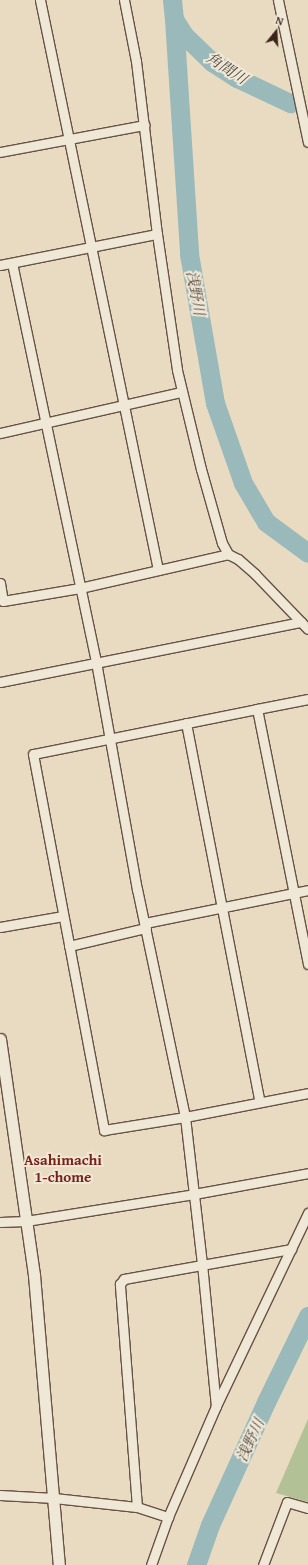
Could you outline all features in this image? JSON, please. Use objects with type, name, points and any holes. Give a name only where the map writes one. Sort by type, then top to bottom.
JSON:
[{"type":"street","points":[[40,0],[90,248],[158,570]]},
{"type":"street","points":[[124,0],[136,61],[157,234],[181,392],[222,544],[228,554],[238,559],[255,574],[308,629]]},
{"type":"street","points":[[278,0],[305,114],[308,142]]},
{"type":"street","points":[[0,152],[144,125]]},
{"type":"street","points":[[0,265],[157,234]]},
{"type":"street","points":[[12,263],[96,662],[109,740],[145,926],[185,1117],[202,1264],[216,1406]]},
{"type":"street","points":[[0,433],[181,392]]},
{"type":"street","points":[[0,583],[3,600],[80,588],[228,554]]},
{"type":"street","points":[[0,682],[301,622]]},
{"type":"street","points":[[308,699],[33,754],[104,1130],[185,1117],[308,1093]]},
{"type":"street","points":[[257,709],[308,964]]},
{"type":"street","points":[[186,723],[260,1102]]},
{"type":"street","points":[[69,946],[222,907],[308,890]]},
{"type":"street","points":[[0,927],[64,916]]},
{"type":"street","points":[[0,1039],[34,1283],[59,1565]]},
{"type":"street","points":[[0,1222],[26,1220],[194,1194],[308,1173]]},
{"type":"street","points":[[151,1565],[168,1517],[216,1406],[308,1213]]},
{"type":"street","points":[[137,1507],[120,1284],[124,1279],[291,1249]]},
{"type":"street","points":[[0,1495],[54,1498],[137,1507],[168,1517]]},
{"type":"street","points":[[263,1565],[287,1502],[308,1508]]},
{"type":"green space","points":[[308,1419],[308,1502],[276,1493]]},
{"type":"waterway","name":"浅野川","points":[[172,0],[189,254],[215,403],[243,483],[266,522],[308,553]]},
{"type":"waterway","name":"角間川","points":[[174,19],[184,35],[212,62],[237,78],[290,103]]},
{"type":"waterway","name":"浅野川","points":[[196,1565],[210,1525],[266,1402],[308,1316]]},
{"type":"district","name":"Asahimachi 1-chome","points":[[63,1168]]}]
